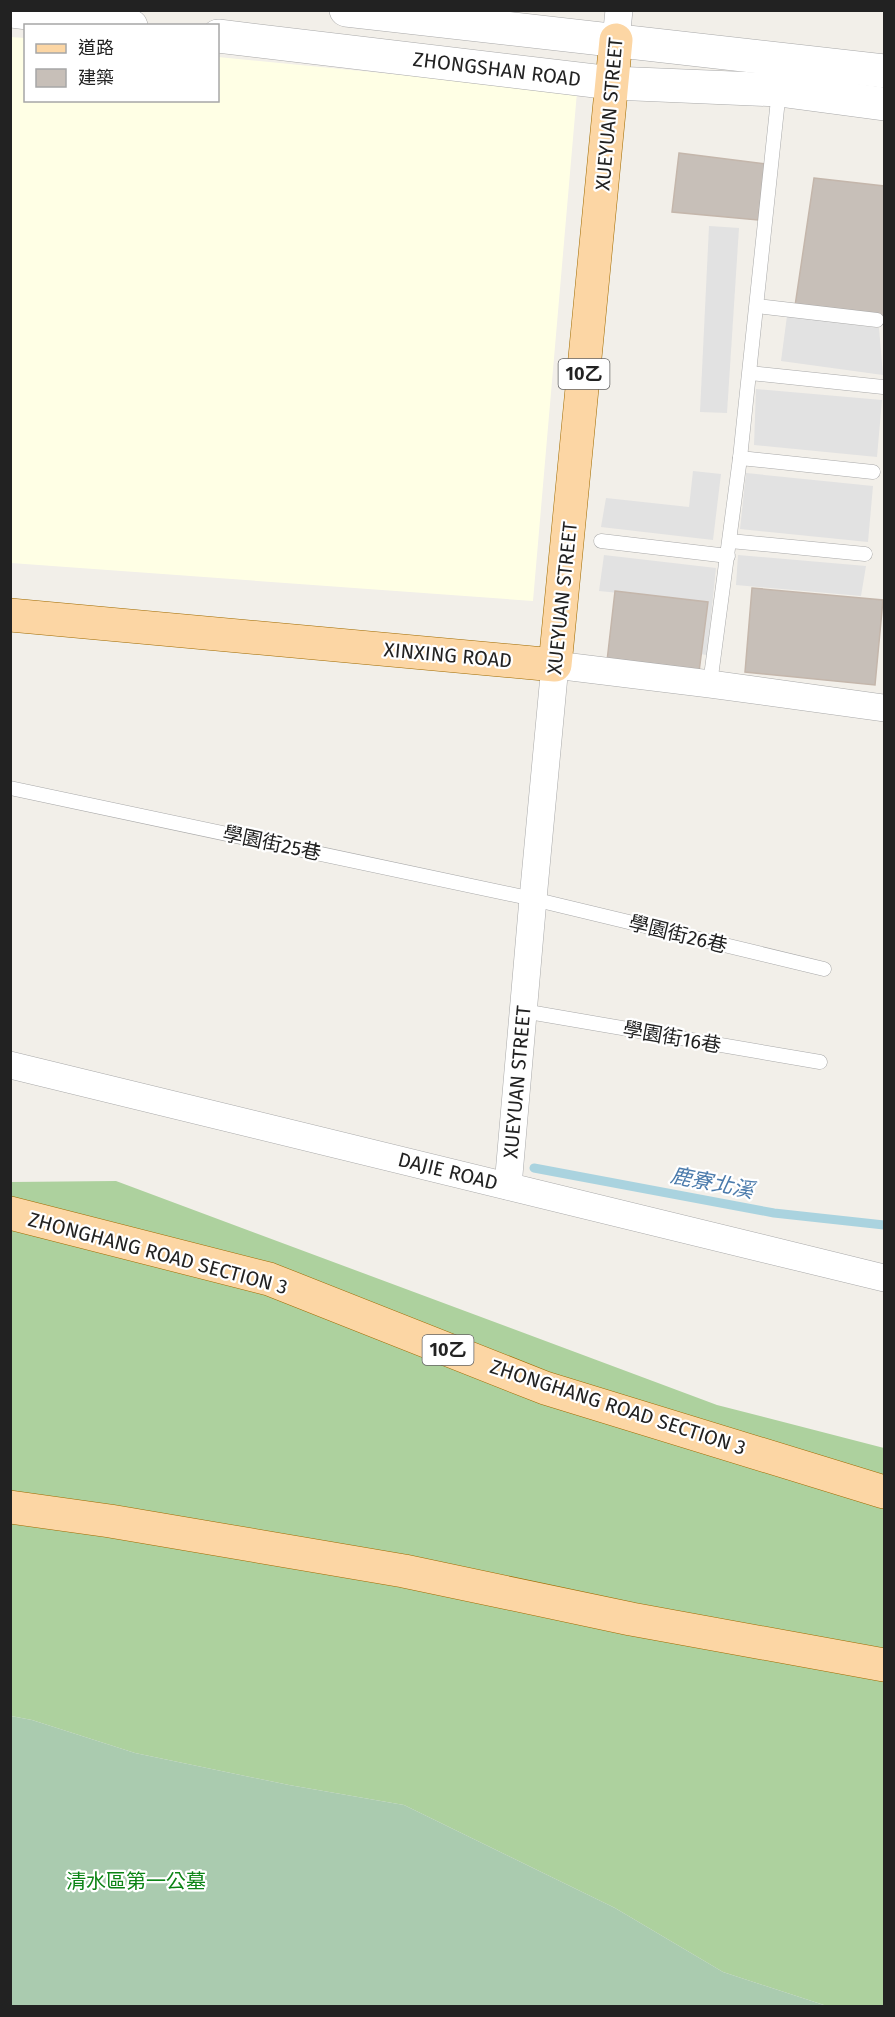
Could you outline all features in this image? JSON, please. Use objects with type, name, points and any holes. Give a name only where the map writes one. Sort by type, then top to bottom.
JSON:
[{"type":"main road","name":"XUEYUAN STREET","points":[[555,665],[617,25]]},
{"type":"main road","name":"XINXING ROAD","points":[[10,615],[555,665]]},
{"type":"main road","name":"ZHONGHANG ROAD SECTION 3","points":[[10,1213],[269,1279],[545,1388],[885,1492]]},
{"type":"main road","points":[[10,1507],[110,1521],[404,1570],[631,1619],[885,1665]]},
{"type":"street","name":"ZHONGSHAN ROAD","points":[[346,10],[617,25],[885,70]]},
{"type":"street","points":[[10,11],[115,24]]},
{"type":"street","name":"ZHONGSHAN ROAD","points":[[219,36],[612,83],[779,90],[885,104]]},
{"type":"street","name":"XINXING ROAD","points":[[555,665],[885,708]]},
{"type":"street","name":"XUEYUAN STREET","points":[[508,1186],[555,665]]},
{"type":"street","name":"DAJIE ROAD","points":[[10,1065],[885,1278]]},
{"type":"lane","points":[[710,684],[750,373],[779,90]]},
{"type":"lane","points":[[757,306],[877,320]]},
{"type":"lane","points":[[750,373],[883,387]]},
{"type":"lane","points":[[740,458],[873,472]]},
{"type":"lane","points":[[602,541],[728,556]]},
{"type":"lane","points":[[730,541],[865,554]]},
{"type":"lane","name":"學園街25巷","points":[[10,788],[533,899]]},
{"type":"lane","name":"學園街26巷","points":[[533,899],[824,969]]},
{"type":"lane","name":"學園街16巷","points":[[523,1011],[820,1062]]},
{"type":"shaded area","points":[[10,37],[24,38],[24,102],[219,102],[219,57],[577,92],[533,601],[11,563]]},
{"type":"shaded area","points":[[709,226],[739,228],[727,413],[700,412]]},
{"type":"shaded area","points":[[787,316],[879,328],[883,375],[781,361]]},
{"type":"shaded area","points":[[756,389],[882,400],[877,457],[754,445]]},
{"type":"shaded area","points":[[693,471],[721,474],[713,540],[601,527],[606,498],[689,507]]},
{"type":"shaded area","points":[[746,473],[873,486],[868,542],[740,529]]},
{"type":"shaded area","points":[[604,555],[716,568],[707,655],[683,652],[688,600],[599,591]]},
{"type":"shaded area","points":[[738,555],[866,566],[861,596],[736,585]]},
{"type":"green space","points":[[116,1181],[717,1405],[884,1448],[884,2006],[827,2006],[723,1972],[615,1908],[404,1805],[289,1785],[135,1753],[32,1720],[11,1716],[11,1182]]},
{"type":"green space","name":"清水區第一公墓","points":[[11,1716],[32,1720],[135,1753],[289,1785],[404,1805],[615,1908],[723,1972],[827,2006],[11,2006]]},
{"type":"building","points":[[679,153],[766,164],[758,220],[672,212]]},
{"type":"building","points":[[814,178],[884,186],[884,316],[795,306]]},
{"type":"building","points":[[752,588],[883,600],[875,685],[745,672]]},
{"type":"building","points":[[615,591],[708,602],[699,672],[607,661]]},
{"type":"waterway","name":"鹿寮北溪","points":[[534,1168],[774,1213],[884,1225]]}]
